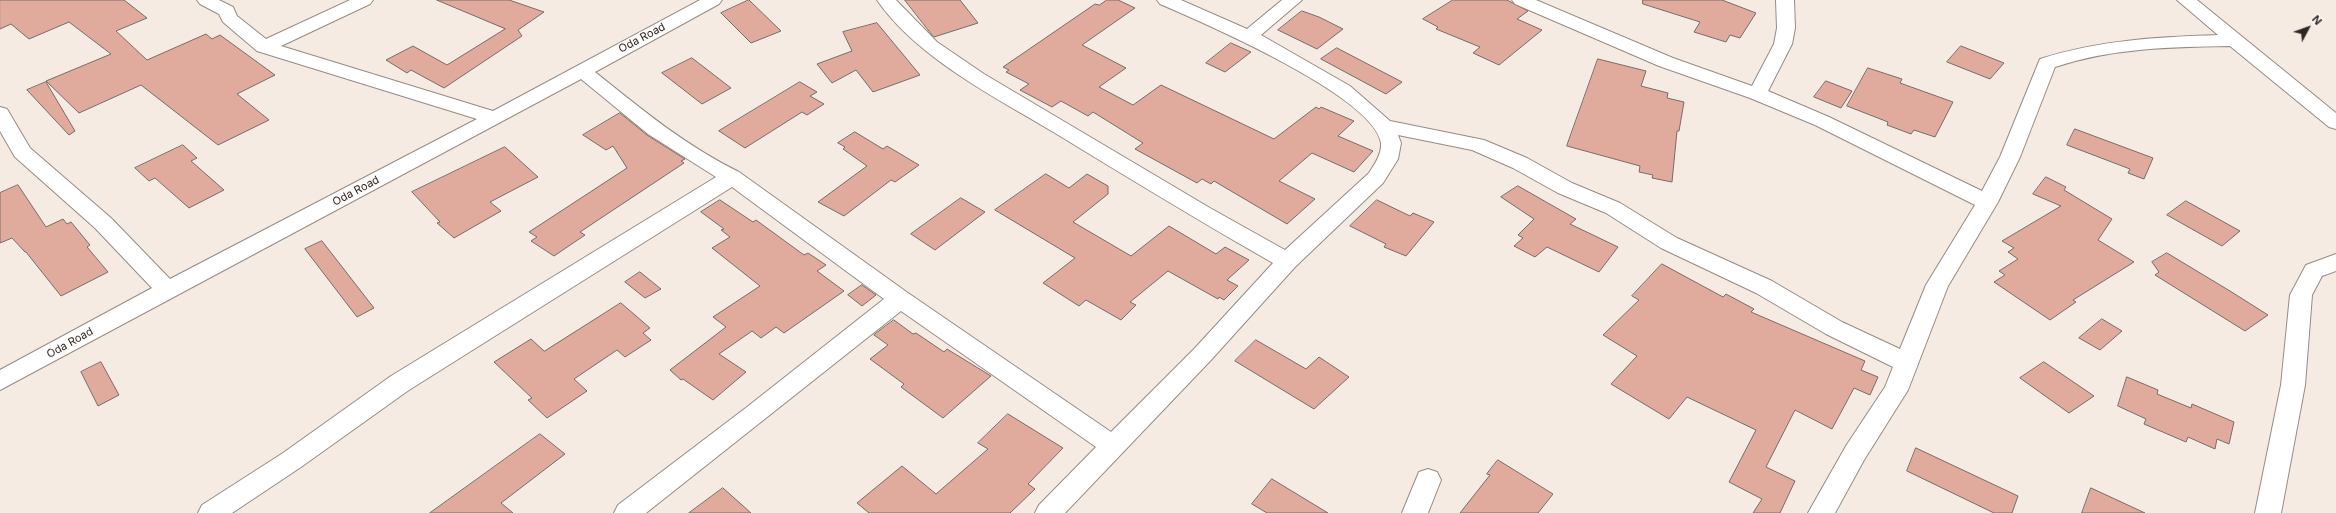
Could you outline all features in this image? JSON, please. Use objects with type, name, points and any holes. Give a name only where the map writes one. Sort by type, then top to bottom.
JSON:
[{"type":"street","points":[[206,0],[226,11],[229,18],[264,47],[495,118]]},
{"type":"street","points":[[264,47],[364,0]]},
{"type":"street","name":"Oda Road","points":[[0,381],[167,290],[495,118],[712,0]]},
{"type":"street","points":[[886,0],[930,46],[977,78],[1202,213],[1287,261]]},
{"type":"street","points":[[1048,513],[1203,354],[1287,261],[1376,178],[1388,159],[1391,143],[1384,126],[1361,104],[1343,90],[1249,36],[1166,0]]},
{"type":"street","points":[[1249,36],[1293,0]]},
{"type":"street","points":[[1571,0],[1572,21]]},
{"type":"street","points":[[1757,94],[1783,44],[1786,28],[1785,0]]},
{"type":"street","points":[[2186,0],[2335,122]]},
{"type":"street","points":[[1536,2],[1572,21],[1666,62],[1757,94],[1822,121],[1987,202]]},
{"type":"street","points":[[1821,513],[1855,453],[1896,390],[1905,362],[1937,285],[1987,202],[2010,157],[2047,64],[2072,56],[2153,42],[2236,40]]},
{"type":"street","points":[[581,70],[655,130],[714,168],[732,177],[900,298],[1113,446]]},
{"type":"street","points":[[0,113],[22,152],[103,223],[167,290]]},
{"type":"street","points":[[1384,126],[1477,145],[1520,162],[1565,188],[1613,208],[1669,243],[1764,287],[1834,328],[1905,362]]},
{"type":"street","points":[[211,513],[292,460],[400,384],[732,177]]},
{"type":"street","points":[[2268,513],[2293,385],[2301,295],[2314,271],[2336,262]]},
{"type":"street","points":[[627,513],[756,414],[900,298]]},
{"type":"street","points":[[1415,513],[1428,480]]},
{"type":"building","points":[[0,0],[124,0],[147,18],[116,31],[147,60],[206,34],[212,39],[220,35],[275,75],[237,94],[269,120],[218,145],[141,85],[79,113],[46,81],[111,54],[69,22],[29,39],[11,24],[0,29]]},
{"type":"building","points":[[437,0],[509,0],[544,12],[518,30],[522,36],[444,88],[411,70],[407,73],[386,60],[413,46],[447,65],[505,29]]},
{"type":"building","points":[[749,0],[781,31],[751,43],[721,13]]},
{"type":"building","points":[[905,0],[960,0],[978,23],[934,37]]},
{"type":"building","points":[[1107,0],[1118,0],[1135,8],[1082,45],[1126,68],[1099,87],[1133,105],[1161,85],[1274,139],[1316,107],[1319,109],[1321,107],[1354,121],[1338,136],[1373,151],[1354,172],[1312,153],[1279,181],[1315,199],[1287,224],[1214,181],[1211,184],[1202,179],[1197,183],[1135,149],[1143,143],[1093,112],[1088,116],[1061,101],[1052,107],[1020,90],[1029,84],[1006,72],[1009,70],[1003,67],[1095,4],[1099,5]]},
{"type":"building","points":[[1453,0],[1507,0],[1528,11],[1517,19],[1542,30],[1499,65],[1473,53],[1480,47],[1436,29],[1438,27],[1423,19]]},
{"type":"building","points":[[1643,0],[1722,0],[1756,13],[1740,38],[1730,35],[1726,42],[1694,32],[1700,22],[1643,4]]},
{"type":"building","points":[[1302,11],[1319,17],[1343,29],[1317,49],[1278,30]]},
{"type":"building","points":[[877,23],[920,75],[873,92],[856,70],[832,83],[817,64],[852,51],[843,32]]},
{"type":"building","points":[[1231,43],[1251,52],[1225,72],[1206,63]]},
{"type":"building","points":[[1961,46],[2004,63],[1990,79],[1947,62]]},
{"type":"building","points":[[1337,48],[1402,82],[1386,94],[1321,59]]},
{"type":"building","points":[[692,58],[731,88],[702,104],[662,73]]},
{"type":"building","points":[[1598,59],[1646,71],[1641,86],[1668,93],[1667,98],[1684,102],[1679,131],[1677,131],[1672,182],[1652,178],[1653,175],[1639,172],[1640,166],[1567,146]]},
{"type":"building","points":[[1868,68],[1902,79],[1900,83],[1953,102],[1935,137],[1914,130],[1911,134],[1887,125],[1888,122],[1847,106]]},
{"type":"building","points":[[1826,81],[1852,91],[1841,108],[1814,97]]},
{"type":"building","points":[[46,82],[75,131],[69,135],[27,90]]},
{"type":"building","points":[[800,82],[817,92],[810,96],[824,104],[807,115],[802,112],[745,148],[719,131]]},
{"type":"building","points":[[620,113],[647,135],[685,159],[681,161],[684,163],[580,232],[585,235],[554,256],[531,241],[537,237],[529,232],[627,168],[613,146],[606,150],[583,135]]},
{"type":"building","points":[[2075,129],[2153,158],[2144,179],[2128,173],[2130,169],[2067,145]]},
{"type":"building","points":[[855,132],[883,149],[887,146],[919,165],[895,182],[891,180],[844,216],[818,202],[867,166],[843,149],[845,147],[838,143]]},
{"type":"building","points":[[183,145],[197,158],[191,161],[224,190],[189,208],[155,178],[149,181],[135,168]]},
{"type":"building","points":[[505,147],[538,177],[490,202],[501,211],[454,238],[437,223],[440,222],[412,192]]},
{"type":"building","points":[[1046,174],[1069,188],[1087,174],[1108,186],[1108,194],[1073,222],[1131,256],[1169,226],[1216,254],[1225,247],[1249,260],[1227,280],[1238,286],[1224,300],[1219,297],[1218,299],[1168,271],[1130,302],[1136,305],[1121,320],[1086,300],[1079,306],[1043,283],[1075,258],[995,210]]},
{"type":"building","points":[[2046,177],[2066,187],[2064,190],[2112,219],[2098,240],[2134,262],[2073,300],[2076,302],[2050,320],[1994,282],[2005,275],[1999,271],[2018,259],[2008,252],[2014,248],[2002,241],[2061,206],[2033,194]]},
{"type":"building","points":[[18,185],[46,227],[63,219],[67,224],[71,222],[90,245],[87,247],[108,272],[61,296],[26,252],[12,238],[0,243],[0,193]]},
{"type":"building","points":[[1518,186],[1576,219],[1570,224],[1618,247],[1599,272],[1547,247],[1535,257],[1514,246],[1523,238],[1518,235],[1534,219],[1501,197]]},
{"type":"building","points":[[961,198],[985,212],[935,250],[911,234]]},
{"type":"building","points":[[720,200],[753,222],[756,220],[804,255],[808,253],[826,265],[817,271],[844,291],[784,333],[776,327],[761,338],[752,331],[719,354],[746,372],[713,400],[683,379],[681,380],[670,370],[726,327],[713,317],[760,286],[712,248],[730,237],[721,230],[724,229],[701,212]]},
{"type":"building","points":[[1377,200],[1410,216],[1413,213],[1434,222],[1406,256],[1384,247],[1386,244],[1350,226]]},
{"type":"building","points":[[2186,201],[2240,231],[2222,246],[2167,215]]},
{"type":"building","points":[[322,241],[374,308],[357,317],[305,249]]},
{"type":"building","points":[[2167,253],[2268,315],[2245,331],[2155,275],[2159,272],[2152,262]]},
{"type":"building","points":[[1662,264],[1723,297],[1726,294],[1754,309],[1751,312],[1865,361],[1861,370],[1878,377],[1870,395],[1854,388],[1832,429],[1795,410],[1766,467],[1795,481],[1780,513],[1753,513],[1762,499],[1729,482],[1756,430],[1687,397],[1669,419],[1611,384],[1637,356],[1603,335],[1639,300],[1632,296]]},
{"type":"building","points":[[640,272],[661,289],[645,298],[625,282]]},
{"type":"building","points":[[862,285],[876,295],[862,306],[848,295]]},
{"type":"building","points":[[621,303],[650,328],[643,333],[651,340],[625,357],[617,350],[574,379],[587,391],[547,418],[528,400],[532,398],[494,362],[531,339],[544,351]]},
{"type":"building","points":[[2102,319],[2122,331],[2100,350],[2079,338]]},
{"type":"building","points":[[894,320],[913,334],[916,333],[944,352],[947,349],[991,376],[943,418],[901,387],[904,384],[870,359],[888,345],[874,335]]},
{"type":"building","points":[[1256,340],[1306,369],[1319,357],[1349,377],[1314,409],[1235,361]]},
{"type":"building","points":[[101,362],[119,395],[98,406],[81,372]]},
{"type":"building","points":[[2044,362],[2094,396],[2069,413],[2020,378]]},
{"type":"building","points":[[2127,377],[2158,390],[2157,394],[2191,408],[2192,404],[2234,422],[2229,444],[2217,439],[2215,449],[2188,437],[2186,442],[2144,424],[2146,419],[2118,406]]},
{"type":"building","points":[[1008,414],[1063,448],[1028,484],[1035,489],[1010,513],[869,513],[857,503],[902,466],[936,494],[988,449],[978,443]]},
{"type":"building","points":[[540,434],[565,454],[501,503],[513,513],[430,513]]},
{"type":"building","points":[[1916,448],[2018,496],[2012,513],[1994,513],[1907,471]]},
{"type":"building","points":[[1498,460],[1553,494],[1538,513],[1460,513],[1490,475],[1487,474]]},
{"type":"building","points":[[1272,479],[1328,513],[1267,513],[1252,504]]},
{"type":"building","points":[[723,488],[751,513],[689,513]]},
{"type":"building","points":[[2091,488],[2145,513],[2082,513]]}]
